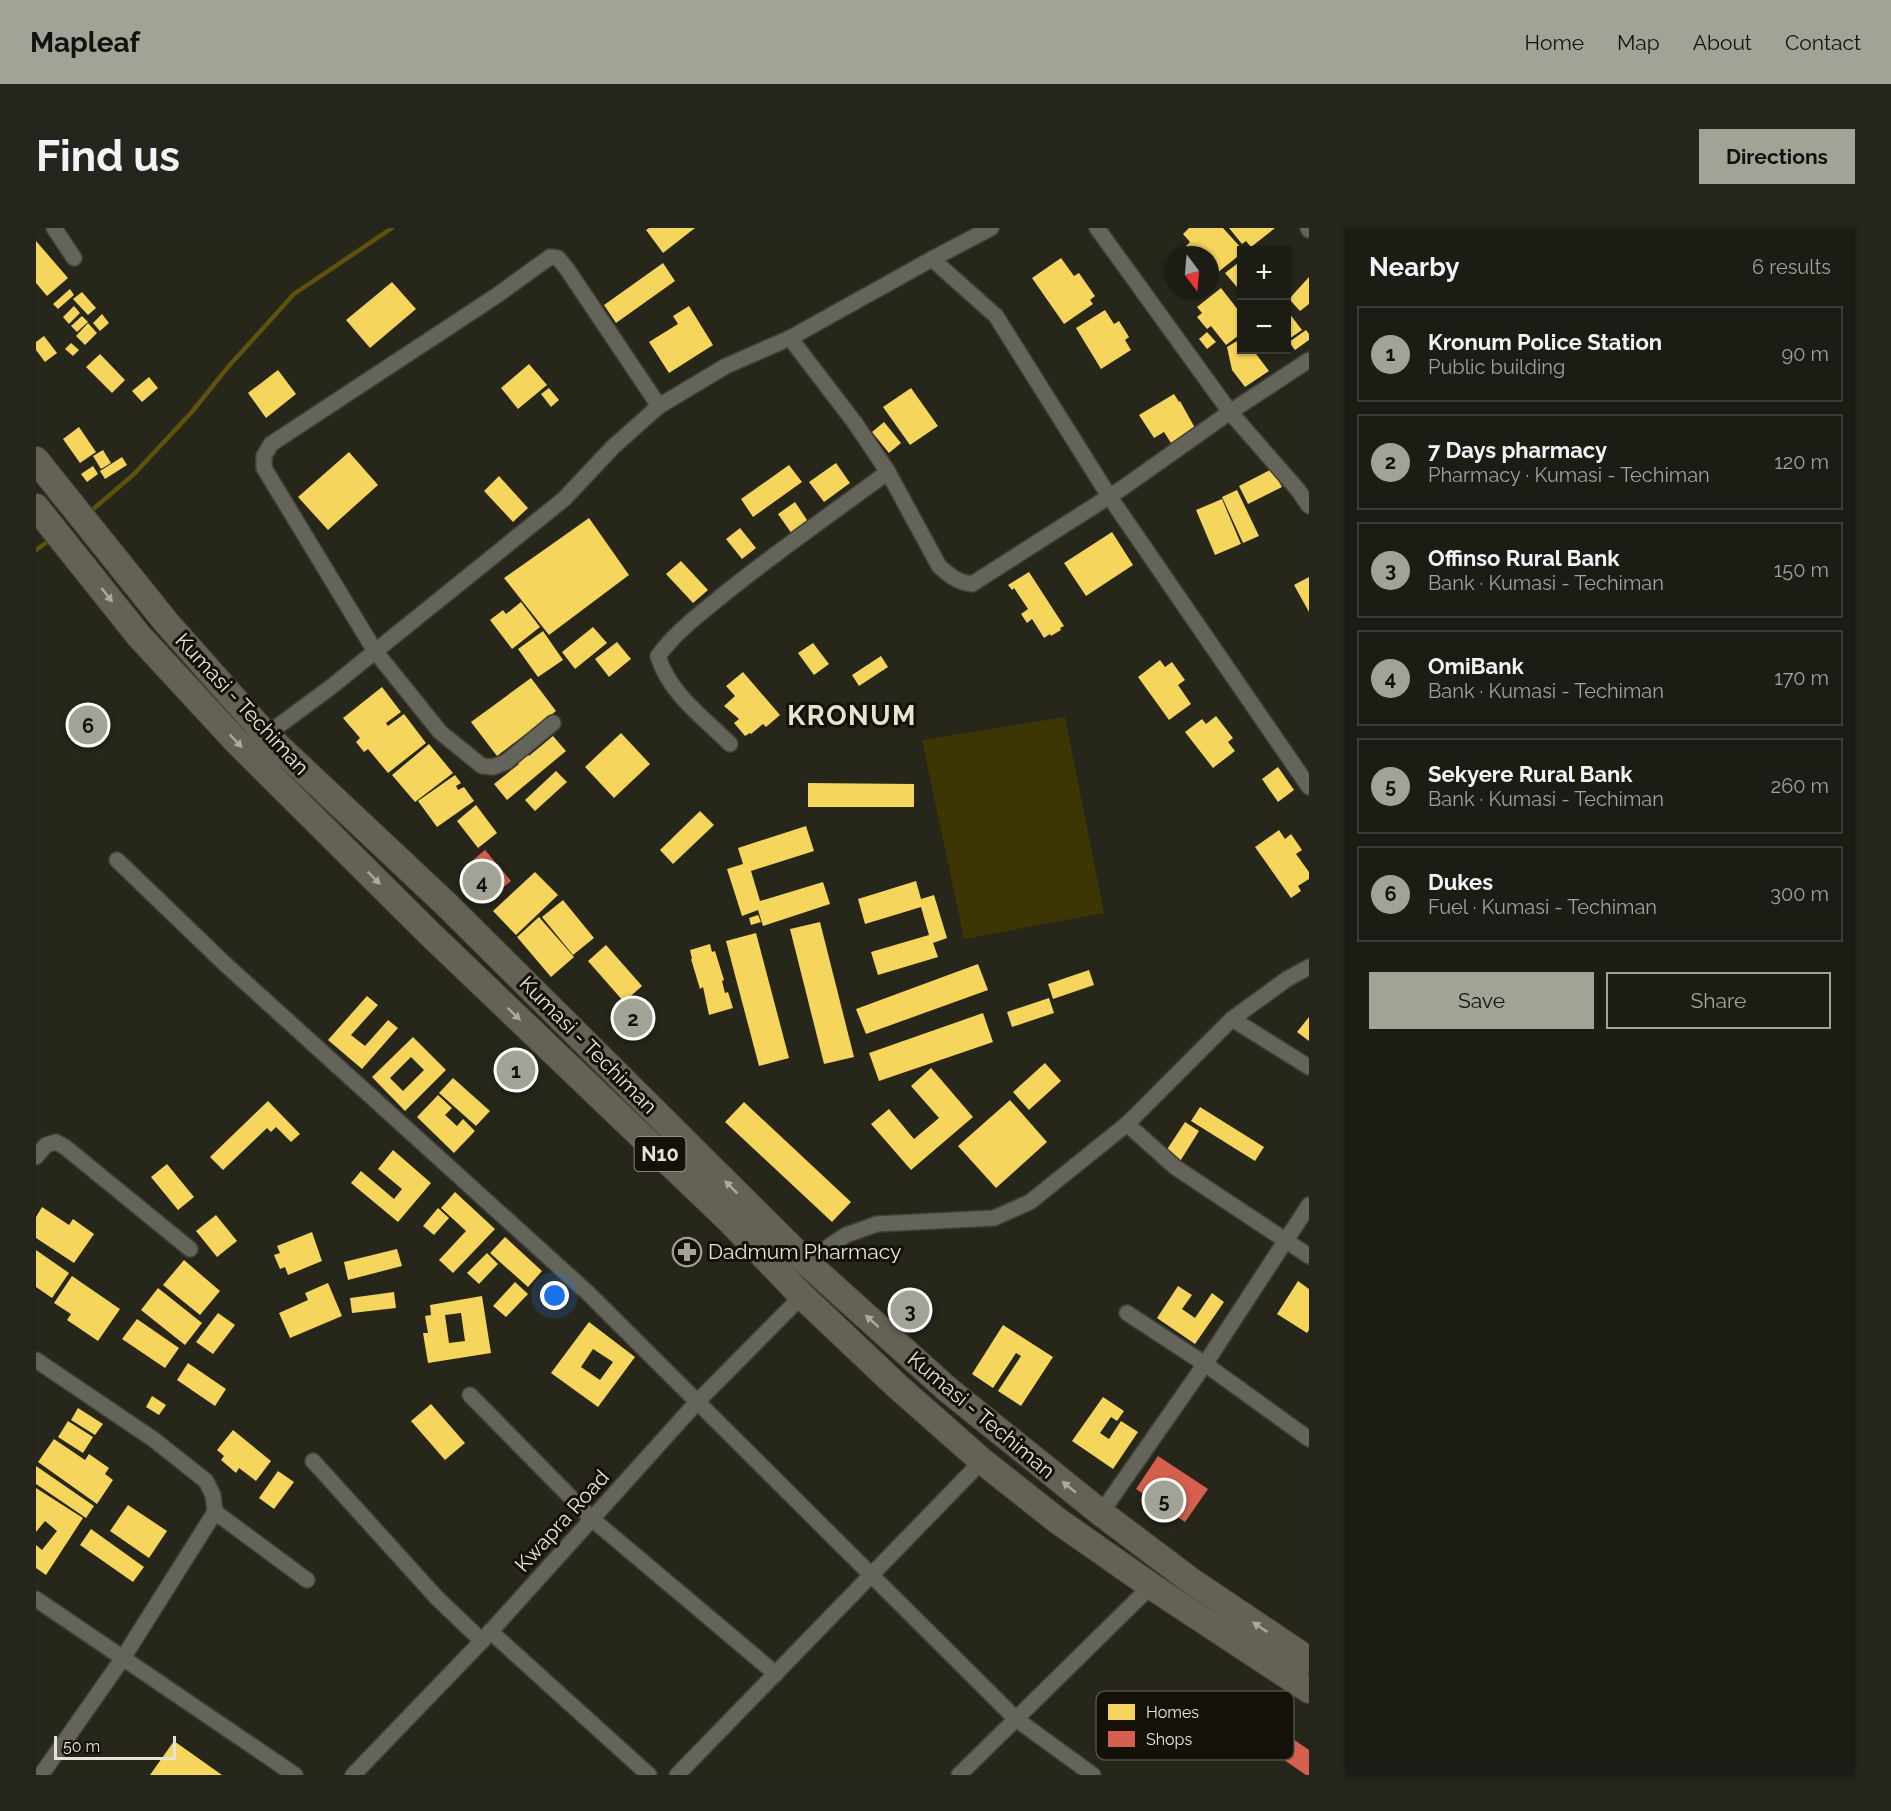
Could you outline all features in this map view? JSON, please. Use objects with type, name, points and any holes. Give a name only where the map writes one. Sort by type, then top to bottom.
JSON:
[{"type":"highway","name":"Kumasi - Techiman","points":[[36,460],[69,504],[166,622],[266,735],[447,905],[806,1262],[947,1389],[1101,1513],[1190,1580],[1309,1660]]},
{"type":"highway","name":"N10","points":[[41,514],[138,636],[236,741],[430,934],[730,1221],[802,1296],[897,1386],[982,1461],[1058,1521],[1151,1587],[1304,1678]]},
{"type":"street","points":[[54,228],[74,258]]},
{"type":"street","points":[[266,735],[331,687],[564,498],[613,447],[659,406],[726,366],[790,338],[991,228]]},
{"type":"street","points":[[1097,228],[1230,412],[1298,490],[1309,506]]},
{"type":"street","points":[[553,723],[506,762],[493,767],[482,766],[440,732],[375,651],[264,468],[264,456],[271,444],[496,296],[550,257],[558,258],[567,269],[659,406]]},
{"type":"street","points":[[932,259],[996,316],[1109,496],[1309,787]]},
{"type":"street","points":[[790,338],[855,423],[888,472],[939,566],[952,578],[972,584],[1109,496],[1309,360]]},
{"type":"street","points":[[730,744],[673,689],[663,672],[658,656],[685,626],[777,552],[888,472]]},
{"type":"street","points":[[117,860],[225,964],[588,1293],[1016,1719],[1093,1775]]},
{"type":"street","points":[[806,1262],[846,1235],[877,1224],[994,1218],[1030,1202],[1127,1124],[1233,1019],[1287,979],[1309,967]]},
{"type":"street","points":[[1233,1019],[1309,1066]]},
{"type":"street","points":[[1127,1124],[1175,1167],[1309,1256]]},
{"type":"street","points":[[36,1157],[46,1144],[56,1142],[65,1147],[190,1248]]},
{"type":"street","points":[[1101,1513],[1205,1364],[1309,1205]]},
{"type":"street","name":"Kwapra Road","points":[[353,1775],[486,1636],[698,1401],[802,1296]]},
{"type":"street","points":[[1128,1313],[1205,1364],[1309,1439]]},
{"type":"street","points":[[36,1360],[153,1439],[206,1481],[213,1495],[215,1512],[123,1658],[41,1775]]},
{"type":"street","points":[[470,1395],[592,1519],[776,1674]]},
{"type":"street","points":[[313,1461],[437,1598],[486,1636],[649,1775]]},
{"type":"street","points":[[677,1775],[982,1461]]},
{"type":"street","points":[[215,1512],[307,1580]]},
{"type":"street","points":[[958,1775],[1151,1587]]},
{"type":"street","points":[[36,1599],[295,1775]]},
{"type":"shaded area","points":[[1065,717],[1104,913],[964,939],[922,740]]},
{"type":"building: Homes","points":[[649,228],[695,228],[663,253],[646,230]]},
{"type":"building: Homes","points":[[1189,228],[1223,228],[1239,246],[1237,246],[1237,257],[1219,271],[1219,246],[1186,246],[1190,242],[1183,234]]},
{"type":"building: Homes","points":[[1229,228],[1275,228],[1252,246],[1246,241],[1242,244]]},
{"type":"building: Homes","points":[[36,241],[68,278],[47,296],[36,283]]},
{"type":"building: Homes","points":[[1061,258],[1074,276],[1079,273],[1095,296],[1090,300],[1093,304],[1064,324],[1032,278]]},
{"type":"building: Homes","points":[[663,263],[675,281],[616,323],[604,305]]},
{"type":"building: Homes","points":[[1237,264],[1237,287],[1225,273]]},
{"type":"building: Homes","points":[[1309,277],[1309,304],[1300,311],[1291,301],[1291,297]]},
{"type":"building: Homes","points":[[392,282],[416,309],[370,348],[346,320]]},
{"type":"building: Homes","points":[[1221,288],[1237,309],[1237,337],[1226,345],[1211,326],[1207,329],[1197,317],[1202,313],[1197,307],[1206,300],[1219,300]]},
{"type":"building: Homes","points":[[70,289],[74,295],[58,309],[53,304]]},
{"type":"building: Homes","points":[[82,292],[96,308],[88,315],[73,299]]},
{"type":"building: Homes","points":[[74,306],[80,313],[69,324],[63,317]]},
{"type":"building: Homes","points":[[689,306],[713,345],[669,373],[649,342],[678,324],[673,316]]},
{"type":"building: Homes","points":[[1105,310],[1114,324],[1119,321],[1129,337],[1125,340],[1131,350],[1101,369],[1076,328]]},
{"type":"building: Homes","points":[[102,314],[109,323],[100,331],[93,323]]},
{"type":"building: Homes","points":[[82,316],[88,322],[77,332],[71,326]]},
{"type":"building: Homes","points":[[1291,316],[1302,330],[1291,338]]},
{"type":"building: Homes","points":[[88,323],[97,333],[85,345],[76,336]]},
{"type":"building: Homes","points":[[1306,330],[1309,334],[1309,340],[1295,350],[1291,341]]},
{"type":"building: Homes","points":[[1207,332],[1216,342],[1207,349],[1199,339]]},
{"type":"building: Homes","points":[[44,336],[57,353],[45,362],[36,350],[36,342]]},
{"type":"building: Homes","points":[[1237,341],[1237,354],[1256,354],[1269,371],[1245,387],[1232,370],[1227,347]]},
{"type":"building: Homes","points":[[71,343],[79,350],[73,356],[65,349]]},
{"type":"building: Homes","points":[[100,354],[125,380],[112,393],[86,367]]},
{"type":"building: Homes","points":[[529,364],[547,385],[518,409],[501,388]]},
{"type":"building: Homes","points":[[278,370],[296,394],[266,418],[248,393]]},
{"type":"building: Homes","points":[[149,377],[158,388],[142,402],[132,391]]},
{"type":"building: Homes","points":[[549,388],[559,400],[551,407],[541,394]]},
{"type":"building: Homes","points":[[911,388],[938,426],[910,445],[883,407]]},
{"type":"building: Homes","points":[[1174,394],[1195,428],[1171,443],[1164,432],[1154,438],[1139,415]]},
{"type":"building: Homes","points":[[884,422],[901,443],[889,453],[872,432]]},
{"type":"building: Homes","points":[[79,427],[96,452],[80,463],[63,439]]},
{"type":"building: Homes","points":[[103,450],[111,463],[101,469],[93,456]]},
{"type":"building: Homes","points":[[349,452],[378,485],[328,530],[298,497]]},
{"type":"building: Homes","points":[[122,457],[127,465],[105,479],[100,471]]},
{"type":"building: Homes","points":[[836,463],[850,483],[824,502],[809,482]]},
{"type":"building: Homes","points":[[789,465],[802,482],[753,517],[741,499]]},
{"type":"building: Homes","points":[[93,466],[98,474],[87,482],[81,474]]},
{"type":"building: Homes","points":[[1272,469],[1282,487],[1248,504],[1239,486]]},
{"type":"building: Homes","points":[[499,476],[528,508],[513,522],[484,491]]},
{"type":"building: Homes","points":[[1237,490],[1259,536],[1243,543],[1222,497]]},
{"type":"building: Homes","points":[[1222,499],[1241,544],[1215,555],[1196,510]]},
{"type":"building: Homes","points":[[795,502],[809,523],[792,534],[778,514]]},
{"type":"building: Homes","points":[[589,518],[629,575],[549,635],[504,578]]},
{"type":"building: Homes","points":[[740,528],[756,548],[742,559],[726,539]]},
{"type":"building: Homes","points":[[1112,532],[1133,565],[1086,596],[1064,563]]},
{"type":"building: Homes","points":[[681,561],[708,590],[693,603],[666,574]]},
{"type":"building: Homes","points":[[1029,572],[1064,626],[1051,636],[1050,634],[1044,638],[1032,619],[1027,623],[1021,614],[1028,609],[1014,588],[1012,590],[1008,585]]},
{"type":"building: Homes","points":[[1309,577],[1309,612],[1294,585]]},
{"type":"building: Homes","points":[[521,602],[540,627],[512,649],[490,620],[503,610],[506,614]]},
{"type":"building: Homes","points":[[593,627],[607,643],[575,669],[562,652]]},
{"type":"building: Homes","points":[[543,631],[563,660],[538,677],[518,649]]},
{"type":"building: Homes","points":[[617,642],[631,659],[609,677],[595,659]]},
{"type":"building: Homes","points":[[813,643],[829,664],[814,675],[798,653]]},
{"type":"building: Homes","points":[[881,656],[888,667],[859,686],[852,675]]},
{"type":"building: Homes","points":[[1160,660],[1165,667],[1172,662],[1185,680],[1178,685],[1191,704],[1169,720],[1138,677]]},
{"type":"building: Homes","points":[[743,672],[780,715],[766,727],[763,724],[745,736],[734,723],[739,719],[724,706],[735,696],[726,686]]},
{"type":"building: Homes","points":[[531,678],[556,711],[497,756],[471,722]]},
{"type":"building: Homes","points":[[382,687],[401,712],[386,723],[388,726],[404,714],[426,743],[388,773],[368,749],[364,752],[356,742],[360,738],[343,718]]},
{"type":"building: Homes","points":[[1216,716],[1233,738],[1228,742],[1235,751],[1213,768],[1185,732],[1202,719],[1206,724]]},
{"type":"building: Homes","points":[[621,733],[650,764],[614,798],[585,767]]},
{"type":"building: Homes","points":[[553,736],[566,751],[507,800],[494,784],[519,764],[514,758],[524,750],[529,756]]},
{"type":"building: Homes","points":[[429,744],[453,773],[415,802],[392,775]]},
{"type":"building: Homes","points":[[1278,767],[1294,790],[1278,802],[1262,779]]},
{"type":"building: Homes","points":[[556,771],[567,782],[535,811],[525,800]]},
{"type":"building: Homes","points":[[455,775],[461,783],[456,786],[458,790],[464,787],[474,801],[437,827],[418,801]]},
{"type":"building: Homes","points":[[808,783],[914,784],[914,807],[808,807]]},
{"type":"building: Homes","points":[[476,805],[497,833],[478,848],[457,821]]},
{"type":"building: Homes","points":[[700,811],[714,825],[673,864],[660,850]]},
{"type":"building: Homes","points":[[806,826],[814,851],[751,871],[760,901],[823,882],[830,904],[763,926],[758,910],[742,916],[727,869],[743,864],[738,848]]},
{"type":"building: Homes","points":[[1279,830],[1285,839],[1291,834],[1302,850],[1296,854],[1309,872],[1309,879],[1298,886],[1301,891],[1291,898],[1255,847]]},
{"type":"building: Homes","points":[[535,872],[558,895],[516,935],[493,911]]},
{"type":"building: Homes","points":[[916,881],[921,899],[934,895],[947,938],[933,943],[938,957],[878,975],[871,952],[929,935],[921,907],[865,924],[858,899]]},
{"type":"building: Homes","points":[[563,900],[594,938],[573,955],[542,917]]},
{"type":"building: Homes","points":[[758,915],[761,922],[751,925],[749,918]]},
{"type":"building: Homes","points":[[539,917],[574,957],[551,977],[517,937]]},
{"type":"building: Homes","points":[[820,922],[854,1057],[824,1064],[790,929]]},
{"type":"building: Homes","points":[[756,933],[789,1058],[759,1066],[726,941]]},
{"type":"building: Homes","points":[[710,944],[712,952],[715,951],[724,980],[722,981],[725,993],[728,992],[733,1008],[709,1015],[703,987],[700,989],[690,950]]},
{"type":"building: Homes","points":[[606,945],[642,986],[624,1002],[588,961]]},
{"type":"building: Homes","points":[[978,964],[988,990],[866,1034],[856,1009]]},
{"type":"building: Homes","points":[[1089,970],[1094,985],[1053,999],[1048,984]]},
{"type":"building: Homes","points":[[367,996],[378,1005],[351,1035],[365,1046],[388,1020],[398,1028],[362,1069],[328,1040]]},
{"type":"building: Homes","points":[[1049,998],[1054,1013],[1012,1027],[1007,1012]]},
{"type":"building: Homes","points":[[983,1013],[993,1042],[879,1081],[869,1053]]},
{"type":"building: Homes","points":[[1309,1017],[1309,1041],[1297,1032]]},
{"type":"building: Homes","points":[[413,1037],[446,1070],[405,1111],[372,1077]],"holes":[[[411,1057],[424,1070],[403,1091],[390,1078]]]},
{"type":"building: Homes","points":[[1045,1063],[1061,1081],[1029,1110],[1013,1092]]},
{"type":"building: Homes","points":[[931,1068],[973,1117],[911,1170],[871,1124],[889,1109],[914,1139],[939,1118],[911,1086]]},
{"type":"building: Homes","points":[[453,1078],[490,1111],[476,1126],[439,1093]]},
{"type":"building: Homes","points":[[438,1095],[452,1108],[445,1115],[457,1126],[463,1119],[475,1131],[454,1153],[417,1117]]},
{"type":"building: Homes","points":[[1010,1100],[1047,1142],[996,1188],[958,1146]]},
{"type":"building: Homes","points":[[268,1101],[300,1134],[291,1142],[276,1127],[271,1132],[267,1128],[223,1170],[210,1157]]},
{"type":"building: Homes","points":[[744,1102],[851,1202],[832,1222],[725,1122]]},
{"type":"building: Homes","points":[[1200,1107],[1264,1147],[1255,1161],[1191,1121]]},
{"type":"building: Homes","points":[[1185,1122],[1199,1131],[1179,1163],[1164,1154]]},
{"type":"building: Homes","points":[[393,1150],[431,1183],[398,1222],[351,1183],[361,1171],[394,1199],[402,1189],[378,1169]]},
{"type":"building: Homes","points":[[167,1164],[194,1197],[178,1210],[151,1177]]},
{"type":"building: Homes","points":[[455,1192],[495,1229],[453,1273],[439,1260],[466,1231],[441,1208]]},
{"type":"building: Homes","points":[[42,1207],[69,1225],[73,1219],[94,1234],[74,1263],[36,1238],[36,1217]]},
{"type":"building: Homes","points":[[438,1208],[449,1218],[434,1235],[423,1226]]},
{"type":"building: Homes","points":[[216,1215],[237,1241],[217,1257],[196,1231]]},
{"type":"building: Homes","points":[[312,1232],[322,1261],[288,1275],[285,1267],[280,1269],[274,1255],[280,1253],[277,1246]]},
{"type":"building: Homes","points":[[505,1237],[542,1271],[528,1287],[490,1253]]},
{"type":"building: Homes","points":[[397,1249],[402,1266],[348,1280],[344,1262]]},
{"type":"building: Homes","points":[[36,1250],[69,1273],[52,1298],[36,1287]]},
{"type":"building: Homes","points":[[487,1253],[498,1264],[479,1284],[467,1273]]},
{"type":"building: Homes","points":[[184,1260],[220,1291],[200,1315],[163,1285]]},
{"type":"building: Homes","points":[[72,1276],[120,1309],[98,1341],[67,1320],[71,1314],[54,1303]]},
{"type":"building: Homes","points":[[1298,1281],[1309,1289],[1309,1330],[1307,1333],[1277,1314]]},
{"type":"building: Homes","points":[[515,1282],[528,1294],[506,1317],[493,1306]]},
{"type":"building: Homes","points":[[328,1283],[342,1316],[290,1338],[279,1313],[308,1300],[305,1293]]},
{"type":"building: Homes","points":[[1178,1286],[1192,1295],[1182,1309],[1195,1318],[1212,1293],[1224,1302],[1195,1344],[1157,1318]]},
{"type":"building: Homes","points":[[158,1288],[202,1323],[185,1345],[141,1310]]},
{"type":"building: Homes","points":[[394,1292],[396,1308],[352,1313],[350,1298]]},
{"type":"building: Homes","points":[[482,1296],[491,1353],[428,1363],[423,1333],[428,1333],[425,1316],[431,1315],[430,1305]],"holes":[[[461,1313],[465,1341],[449,1343],[445,1315]]]},
{"type":"building: Homes","points":[[218,1313],[235,1325],[213,1354],[196,1342]]},
{"type":"building: Homes","points":[[137,1319],[179,1348],[165,1368],[122,1339]]},
{"type":"building: Homes","points":[[589,1322],[635,1357],[598,1407],[551,1373]],"holes":[[[593,1349],[613,1362],[600,1380],[581,1367]]]},
{"type":"building: Homes","points":[[1003,1325],[1053,1357],[1021,1406],[998,1391],[1021,1356],[1016,1353],[993,1388],[972,1374]]},
{"type":"building: Homes","points":[[188,1363],[226,1389],[215,1406],[177,1380]]},
{"type":"building: Homes","points":[[152,1396],[166,1405],[159,1415],[146,1407]]},
{"type":"building: Homes","points":[[1103,1397],[1124,1411],[1117,1421],[1111,1417],[1100,1433],[1109,1439],[1121,1421],[1138,1432],[1113,1469],[1072,1441]]},
{"type":"building: Homes","points":[[431,1404],[465,1443],[445,1460],[411,1421]]},
{"type":"building: Homes","points":[[78,1408],[103,1424],[95,1435],[71,1420]]},
{"type":"building: Homes","points":[[68,1421],[93,1437],[83,1453],[58,1437]]},
{"type":"building: Homes","points":[[233,1430],[271,1461],[256,1481],[239,1468],[236,1473],[221,1460],[224,1456],[217,1450]]},
{"type":"building: Homes","points":[[54,1439],[85,1460],[89,1454],[109,1468],[105,1474],[113,1480],[97,1504],[38,1462]]},
{"type":"building: Homes","points":[[36,1466],[94,1506],[86,1518],[36,1484]]},
{"type":"building: Homes","points":[[278,1471],[294,1482],[274,1509],[259,1498]]},
{"type":"building: Homes","points":[[36,1488],[83,1518],[46,1575],[36,1568],[36,1545],[42,1550],[57,1531],[45,1521],[36,1532]]},
{"type":"building: Homes","points":[[128,1505],[167,1531],[149,1558],[110,1531]]},
{"type":"building: Homes","points":[[91,1529],[144,1567],[133,1582],[80,1545]]},
{"type":"building: Homes","points":[[174,1741],[222,1775],[150,1775]]},
{"type":"building: Shops","points":[[485,850],[511,881],[492,897],[467,865]]},
{"type":"building: Shops","points":[[1158,1456],[1208,1489],[1185,1522],[1136,1489]]},
{"type":"building: Shops","points":[[1294,1740],[1309,1750],[1309,1775],[1284,1760],[1294,1760]]},
{"type":"waterway","points":[[90,512],[134,474],[191,413],[228,367],[294,294],[392,228]]},
{"type":"waterway","points":[[36,550],[51,539]]},
{"type":"place","name":"Dukes","points":[[88,725]]},
{"type":"place","name":"OmiBank","points":[[482,881]]},
{"type":"place","name":"7 Days pharmacy","points":[[633,1018]]},
{"type":"place","name":"Kronum Police Station","points":[[516,1070]]},
{"type":"place","name":"Dadmum Pharmacy","points":[[687,1252]]},
{"type":"place","name":"Offinso Rural Bank","points":[[910,1310]]},
{"type":"place","name":"Sekyere Rural Bank","points":[[1164,1500]]},
{"type":"district","name":"KRONUM","points":[[852,716]]}]
